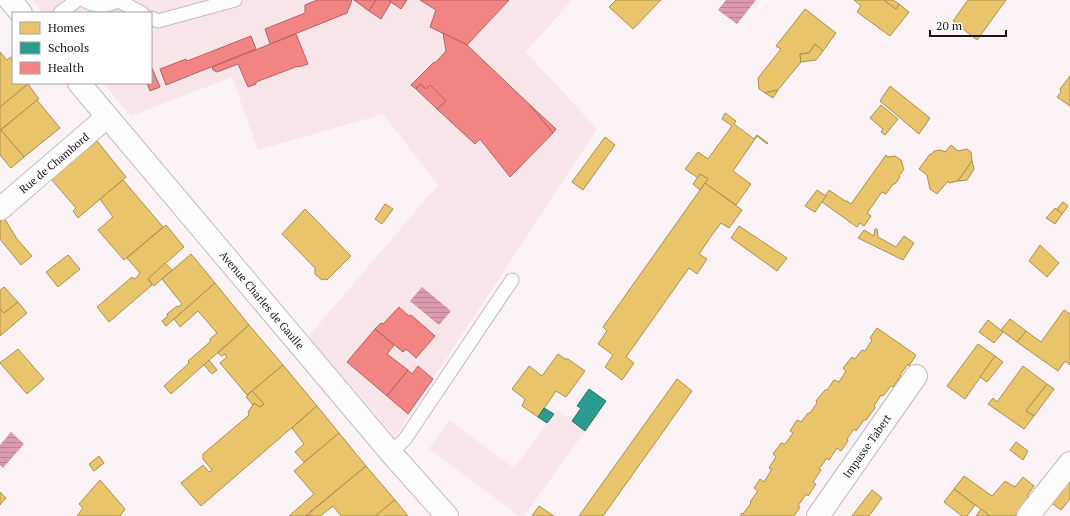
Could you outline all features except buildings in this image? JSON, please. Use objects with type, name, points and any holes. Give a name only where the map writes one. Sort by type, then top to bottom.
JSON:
[{"type":"street","points":[[10,0],[20,12]]},
{"type":"street","name":"Avenue Charles de Gaulle","points":[[80,84],[391,454],[446,516]]},
{"type":"street","name":"Rue de Chambord","points":[[0,208],[107,117]]},
{"type":"street","name":"Impasse Tabert","points":[[818,516],[916,376]]},
{"type":"street","points":[[1028,516],[1070,463]]},
{"type":"lane","points":[[61,12],[77,0]]},
{"type":"lane","points":[[84,0],[99,6],[109,5],[119,0],[140,12]]},
{"type":"lane","points":[[152,18],[158,21],[235,0]]},
{"type":"lane","points":[[391,454],[405,439],[512,280]]},
{"type":"shaded area","points":[[32,0],[572,0],[526,52],[597,129],[395,437],[308,337],[438,185],[383,114],[258,150],[232,77],[131,116],[104,84],[152,84],[152,12],[42,12]]},
{"type":"shaded area","points":[[726,0],[756,0],[737,24],[718,10]]},
{"type":"shaded area","points":[[422,287],[451,311],[439,325],[410,301]]},
{"type":"shaded area","points":[[557,410],[585,431],[524,516],[520,516],[429,449],[449,420],[514,468]]},
{"type":"shaded area","points":[[11,432],[24,444],[3,468],[0,465],[0,445]]}]
